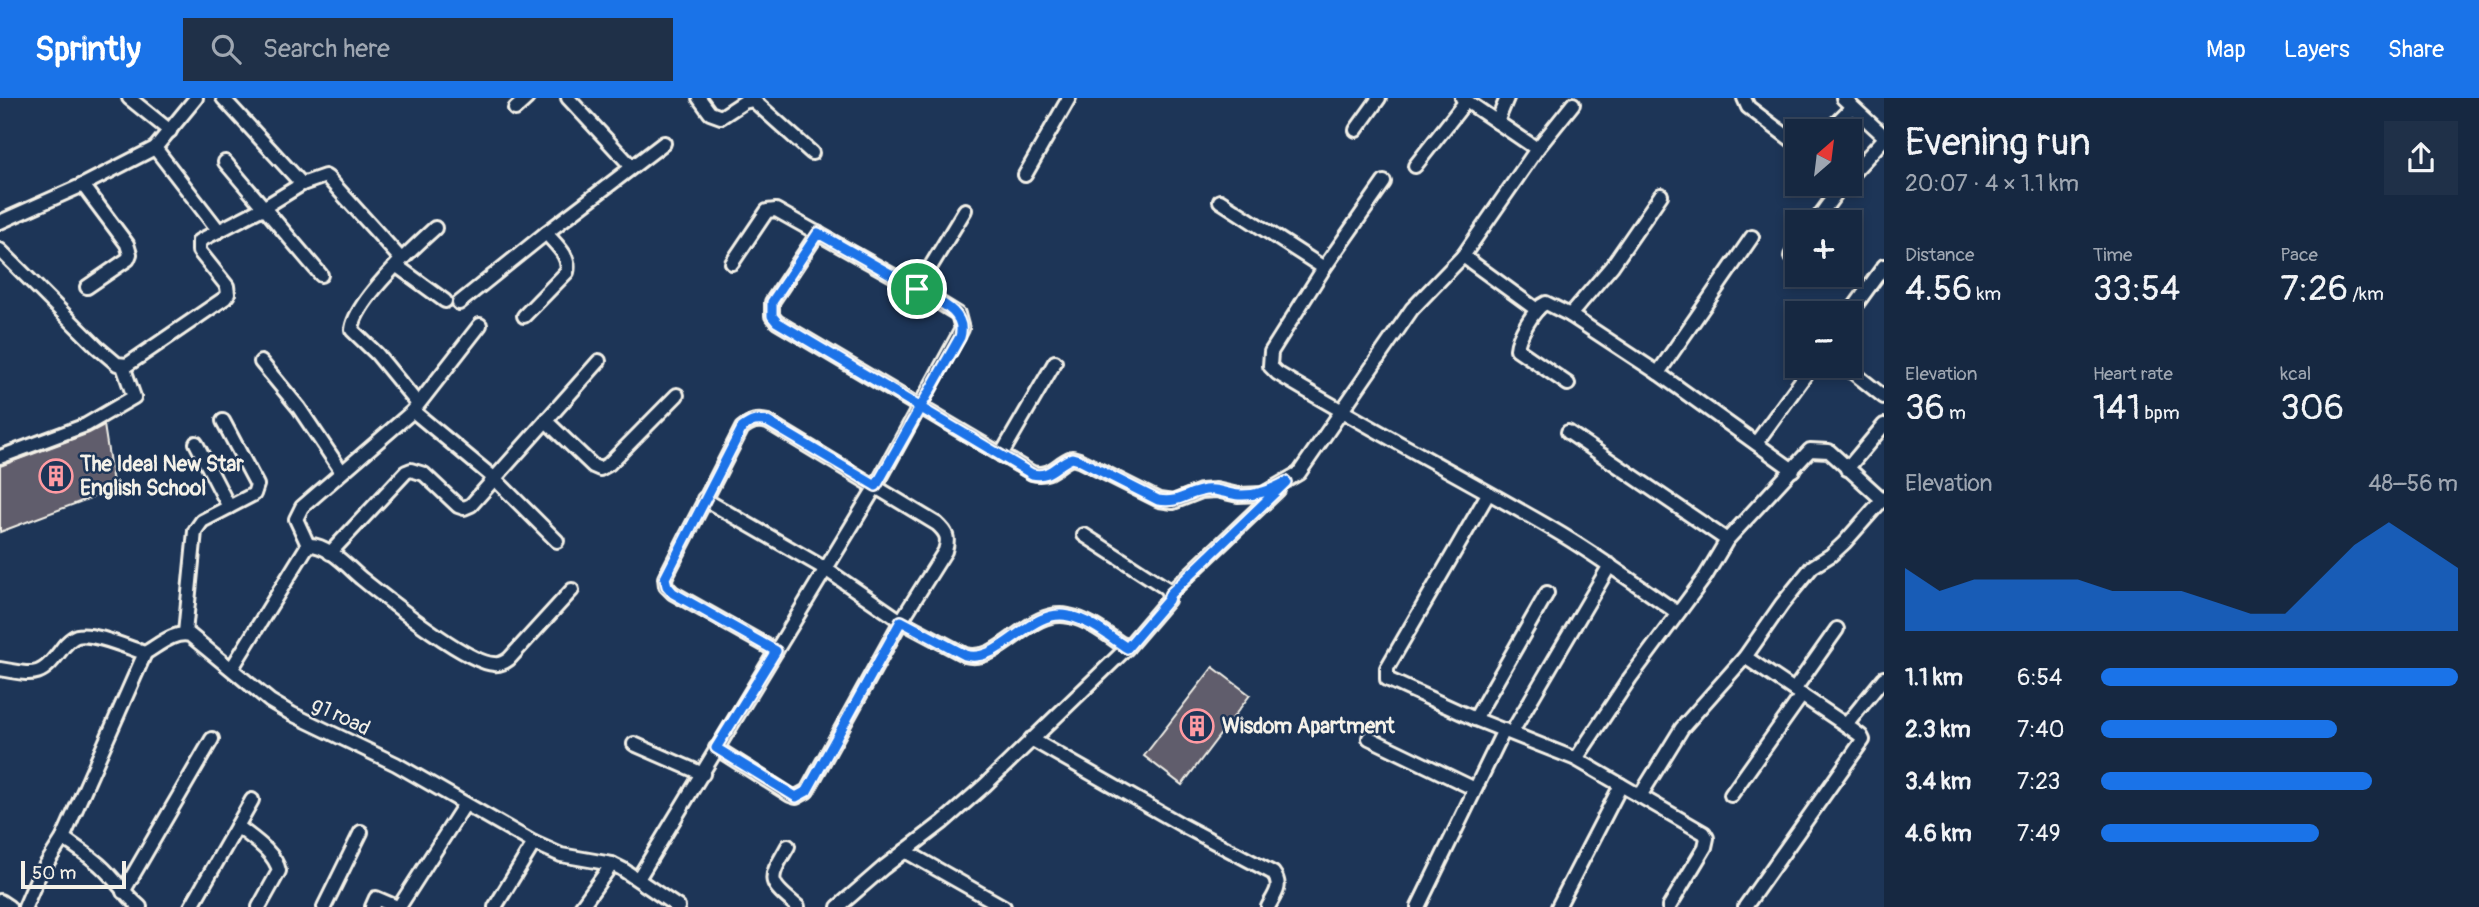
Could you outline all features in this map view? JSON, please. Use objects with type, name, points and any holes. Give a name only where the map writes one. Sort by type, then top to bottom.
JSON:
[{"type":"street","points":[[129,98],[170,131]]},
{"type":"street","points":[[0,222],[83,185],[155,148],[196,98]]},
{"type":"street","points":[[223,98],[302,184]]},
{"type":"street","points":[[515,110],[527,98]]},
{"type":"street","points":[[568,98],[632,167]]},
{"type":"street","points":[[699,98],[710,113],[721,117],[744,102],[753,100],[812,153]]},
{"type":"street","points":[[1025,176],[1069,98]]},
{"type":"street","points":[[1356,130],[1379,98]]},
{"type":"street","points":[[1497,122],[1507,98]]},
{"type":"street","points":[[1744,98],[1748,107],[1785,135]]},
{"type":"street","points":[[1415,166],[1464,100],[1537,149]]},
{"type":"street","points":[[1837,119],[1848,103],[1884,138],[1862,163]]},
{"type":"street","points":[[818,233],[772,302],[772,316],[777,322],[1032,474],[1051,473],[1066,460],[1079,460],[1158,500],[1172,502],[1201,491],[1216,490],[1238,495],[1264,494],[1299,473],[1412,309],[1463,256],[1537,149],[1573,104]]},
{"type":"street","points":[[459,303],[664,143]]},
{"type":"street","points":[[155,148],[219,231]]},
{"type":"street","points":[[225,162],[321,275]]},
{"type":"street","points":[[122,366],[134,361],[228,294],[227,286],[198,246],[199,241],[318,176],[328,178],[401,259]]},
{"type":"street","points":[[1384,182],[1324,268],[1271,352],[1270,366],[1342,413],[1556,531],[1678,613]]},
{"type":"street","points":[[83,185],[127,244],[130,254],[128,259],[87,287]]},
{"type":"street","points":[[1570,315],[1612,266],[1661,195]]},
{"type":"street","points":[[1220,201],[1324,268]]},
{"type":"street","points":[[638,878],[876,486],[962,329],[958,314],[776,209],[767,211],[732,263]]},
{"type":"street","points":[[917,289],[965,210]]},
{"type":"street","points":[[435,228],[390,270],[360,311],[352,330],[377,354],[415,408],[495,479],[557,541]]},
{"type":"street","points":[[524,316],[567,272],[569,266],[568,260],[546,233]]},
{"type":"street","points":[[1658,373],[1752,237]]},
{"type":"street","points":[[0,250],[97,347],[122,366],[134,397],[86,425],[0,457]]},
{"type":"street","points":[[1463,256],[1537,310]]},
{"type":"street","points":[[401,259],[397,266],[445,301]]},
{"type":"street","points":[[1859,301],[1884,266]]},
{"type":"street","points":[[1568,384],[1517,349],[1537,310],[1546,303],[1570,315],[1658,373],[1793,470]]},
{"type":"street","points":[[308,545],[296,519],[302,507],[415,408],[480,325]]},
{"type":"street","points":[[330,553],[406,472],[411,470],[420,471],[452,502],[464,508],[471,505],[599,361]]},
{"type":"street","points":[[261,362],[299,408],[342,472]]},
{"type":"street","points":[[1001,455],[1055,362]]},
{"type":"street","points":[[1756,443],[1803,378]]},
{"type":"street","points":[[1860,378],[1884,397]]},
{"type":"street","points":[[546,421],[593,466],[600,469],[609,464],[677,394]]},
{"type":"street","points":[[716,748],[796,797],[807,791],[901,621],[945,551],[948,540],[946,532],[937,524],[760,419],[742,428],[667,571],[667,586],[673,593],[776,651]]},
{"type":"street","points":[[25,907],[37,879],[62,838],[145,653],[173,636],[185,634],[195,531],[202,521],[254,494],[257,485],[223,421]]},
{"type":"street","points":[[1847,469],[1884,425]]},
{"type":"street","points":[[1568,432],[1727,540]]},
{"type":"street","points":[[196,443],[229,507]]},
{"type":"street","points":[[1576,759],[1630,678],[1705,577],[1727,540],[1810,450],[1829,451],[1883,501],[1844,543],[1812,567],[1745,657],[1682,728],[1640,796]]},
{"type":"street","points":[[838,907],[985,785],[1127,648],[1168,600],[1170,594],[1286,482]]},
{"type":"street","points":[[1488,494],[1387,668],[1387,679],[1475,719],[1576,759],[1704,833],[1707,838],[1705,847],[1669,907]]},
{"type":"street","points":[[705,499],[824,568],[901,621],[965,655],[975,658],[985,656],[1028,626],[1051,615],[1067,615],[1079,619],[1127,648]]},
{"type":"street","points":[[1084,535],[1166,588],[1170,594]]},
{"type":"street","points":[[232,667],[308,545],[315,544],[330,553],[398,608],[464,652],[494,664],[509,659],[572,590]]},
{"type":"street","points":[[1422,906],[1475,789],[1610,565]]},
{"type":"street","points":[[1475,719],[1547,593]]},
{"type":"street","points":[[1731,795],[1837,629]]},
{"type":"street","name":"g1 road","points":[[185,634],[232,667],[270,701],[292,714],[396,764],[534,843],[561,855],[612,864],[638,878],[677,907]]},
{"type":"street","points":[[0,669],[21,673],[41,671],[48,667],[69,640],[77,636],[89,636],[145,653]]},
{"type":"street","points":[[1745,657],[1846,724],[1861,736],[1862,745],[1752,904]]},
{"type":"street","points":[[1846,724],[1884,678]]},
{"type":"street","points":[[1369,738],[1475,789]]},
{"type":"street","points":[[123,892],[212,739]]},
{"type":"street","points":[[1031,739],[1273,873],[1279,887],[1268,907]]},
{"type":"street","points":[[634,744],[703,774]]},
{"type":"street","points":[[1558,907],[1621,785]]},
{"type":"street","points":[[191,907],[252,800]]},
{"type":"street","points":[[372,907],[376,898],[398,907],[465,804]]},
{"type":"street","points":[[237,826],[274,858],[278,865],[279,871],[259,907]]},
{"type":"street","points":[[324,907],[361,832]]},
{"type":"street","points":[[62,838],[106,871],[140,907]]},
{"type":"street","points":[[495,907],[534,843]]},
{"type":"street","points":[[788,846],[774,872],[773,881],[776,888],[798,907]]},
{"type":"street","points":[[905,851],[1004,907]]},
{"type":"street","points":[[581,907],[612,864]]},
{"type":"street","points":[[0,901],[9,907]]},
{"type":"building","name":"The Ideal New Star English School","points":[[104,425],[114,489],[0,532],[0,466]]},
{"type":"building","name":"Wisdom Apartment","points":[[1213,667],[1250,695],[1182,785],[1144,756]]},
{"type":"place","name":"The Ideal New Star English School","points":[[56,476]]},
{"type":"place","name":"Wisdom Apartment","points":[[1197,726]]},
{"type":"route","points":[[917,289],[818,233],[770,309],[777,322],[920,407],[1032,474],[1051,473],[1072,458],[1158,500],[1172,502],[1201,491],[1216,490],[1238,495],[1264,494],[1286,482],[1170,594],[1168,600],[1127,648],[1079,619],[1067,615],[1051,615],[1028,626],[985,656],[975,658],[901,621],[807,791],[796,797],[716,748],[776,651],[673,593],[665,578],[742,428],[750,422],[760,419],[768,422],[876,486],[920,407],[960,337],[962,329],[958,314],[917,289]]}]
